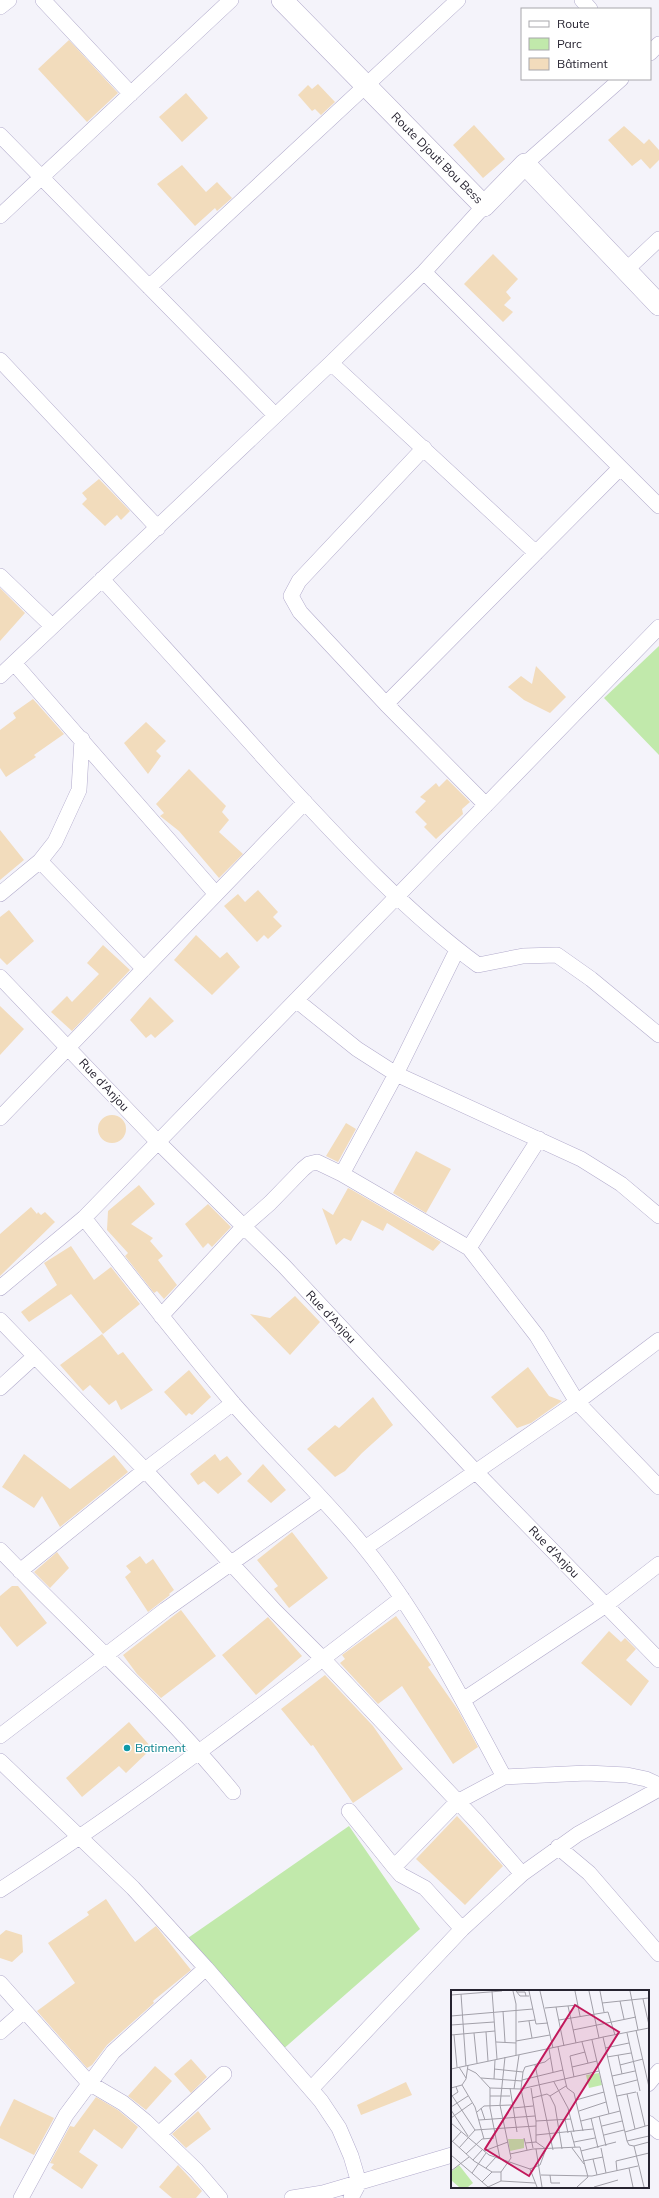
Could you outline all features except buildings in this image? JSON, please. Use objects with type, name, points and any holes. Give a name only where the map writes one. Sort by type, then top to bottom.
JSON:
[{"type":"main road","name":"Route Djouti Bou Bess","points":[[282,0],[484,206],[525,164]]},
{"type":"main road","points":[[525,164],[625,271],[659,305]]},
{"type":"street","points":[[0,7],[9,0]]},
{"type":"street","points":[[43,0],[131,94]]},
{"type":"street","points":[[0,216],[231,0]]},
{"type":"street","points":[[149,287],[458,0]]},
{"type":"street","points":[[582,0],[589,8]]},
{"type":"street","points":[[651,52],[659,44]]},
{"type":"street","points":[[525,164],[620,80]]},
{"type":"street","points":[[0,135],[275,415]]},
{"type":"street","points":[[0,676],[331,363],[424,272],[484,206]]},
{"type":"street","points":[[625,271],[659,239]]},
{"type":"street","points":[[424,272],[659,506]]},
{"type":"street","points":[[0,360],[158,528]]},
{"type":"street","points":[[331,363],[536,553]]},
{"type":"street","points":[[424,448],[299,581],[291,596],[300,612],[386,704],[486,805]]},
{"type":"street","points":[[386,704],[620,468]]},
{"type":"street","points":[[0,576],[52,626]]},
{"type":"street","points":[[102,579],[305,802],[396,897],[457,950],[478,966],[523,956],[557,955],[591,978],[659,1034]]},
{"type":"street","points":[[0,1288],[84,1218],[659,627]]},
{"type":"street","points":[[14,662],[216,894]]},
{"type":"street","points":[[0,894],[40,861],[55,842],[79,790],[82,739]]},
{"type":"street","points":[[0,1118],[305,802]]},
{"type":"street","points":[[40,861],[144,968]]},
{"type":"street","points":[[342,1174],[396,1074],[457,950]]},
{"type":"street","name":"Rue d’Anjou","points":[[0,977],[158,1142],[244,1225],[475,1471],[659,1660]]},
{"type":"street","points":[[296,1000],[357,1049],[396,1074],[538,1139],[601,1170],[640,1198],[659,1216]]},
{"type":"street","points":[[469,1248],[538,1139]]},
{"type":"street","points":[[161,1316],[244,1225],[309,1164],[317,1162],[342,1174],[469,1248],[537,1336],[576,1402],[659,1487]]},
{"type":"street","points":[[84,1218],[161,1316],[233,1403],[366,1548],[402,1598],[463,1700],[504,1777]]},
{"type":"street","points":[[0,1320],[145,1470],[231,1564],[323,1659],[457,1802],[522,1874]]},
{"type":"street","points":[[366,1548],[576,1402],[659,1340]]},
{"type":"street","points":[[0,1388],[35,1356]]},
{"type":"street","points":[[20,1571],[145,1470],[233,1403]]},
{"type":"street","points":[[0,1736],[106,1654],[322,1499]]},
{"type":"street","points":[[0,1550],[106,1654],[199,1750],[233,1792]]},
{"type":"street","points":[[463,1700],[606,1605],[659,1564]]},
{"type":"street","points":[[0,1890],[80,1838],[323,1659],[402,1598]]},
{"type":"street","points":[[0,1761],[133,1888],[206,1968],[321,2101],[339,2128],[351,2156],[358,2183],[351,2198]]},
{"type":"street","points":[[394,1867],[457,1802],[504,1777],[588,1773],[627,1775],[646,1779],[659,1785]]},
{"type":"street","points":[[311,2089],[462,1929],[522,1874],[578,1834],[659,1789]]},
{"type":"street","points":[[349,1811],[401,1875],[425,1888],[438,1900],[462,1929]]},
{"type":"street","points":[[558,1847],[589,1873],[659,1954]]},
{"type":"street","points":[[21,2198],[66,2115],[113,2052],[206,1968]]},
{"type":"street","points":[[0,1982],[89,2083],[122,2103],[159,2134],[196,2170],[220,2198]]},
{"type":"street","points":[[0,2032],[24,2011]]},
{"type":"street","points":[[649,2083],[659,2071]]},
{"type":"street","points":[[159,2134],[224,2074]]},
{"type":"street","points":[[649,2124],[659,2132]]},
{"type":"street","points":[[292,2198],[323,2193],[451,2155]]},
{"type":"green space","points":[[659,646],[659,755],[604,698]]},
{"type":"green space","points":[[349,1826],[420,1929],[281,2051],[185,1940]]},
{"type":"place","name":"Batiment","points":[[127,1748]]}]
